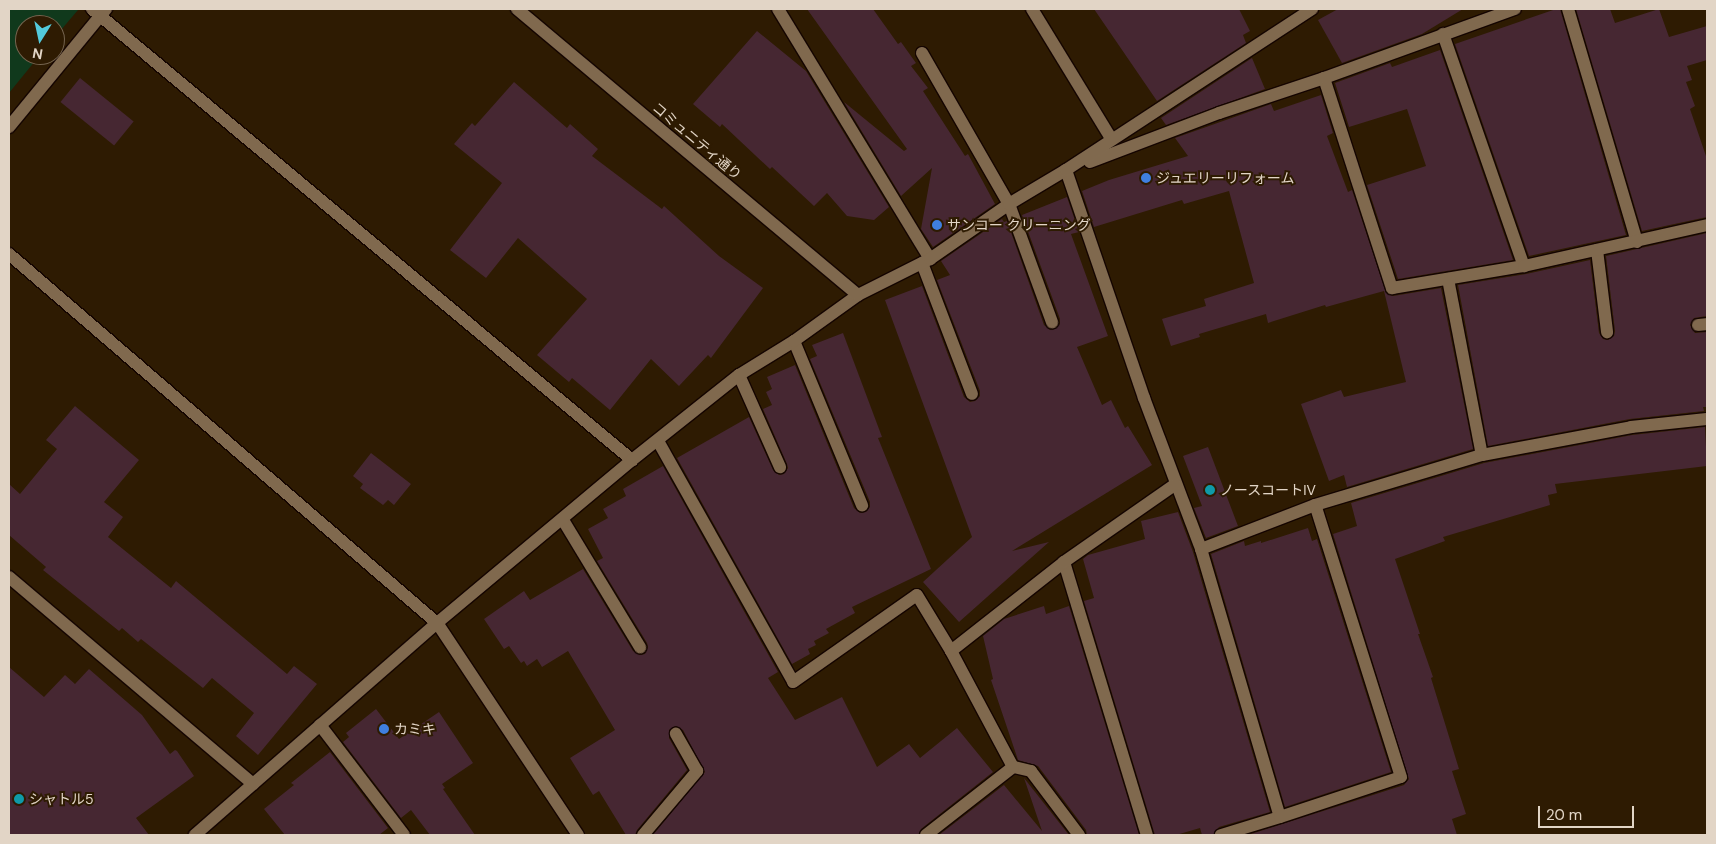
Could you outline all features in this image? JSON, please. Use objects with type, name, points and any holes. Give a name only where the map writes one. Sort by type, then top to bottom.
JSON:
[{"type":"street","name":"コミュニティ通り","points":[[517,9],[858,295]]},
{"type":"street","points":[[778,9],[926,261],[972,394]]},
{"type":"street","points":[[1032,9],[1112,140]]},
{"type":"street","points":[[195,835],[437,623],[563,520],[632,460],[738,375],[794,341],[858,295],[926,261],[1009,204],[1112,140],[1299,13],[1312,9]]},
{"type":"street","points":[[1066,170],[1219,113],[1324,78],[1515,9]]},
{"type":"street","points":[[1568,9],[1637,242]]},
{"type":"street","points":[[9,127],[99,11],[632,460]]},
{"type":"street","points":[[1443,34],[1524,266]]},
{"type":"street","points":[[922,52],[1009,204],[1052,322]]},
{"type":"street","points":[[1324,78],[1392,288],[1524,266],[1707,225]]},
{"type":"street","points":[[1066,170],[1176,484],[1201,549],[1280,817]]},
{"type":"street","points":[[1597,250],[1607,332]]},
{"type":"street","points":[[9,254],[437,623],[578,835]]},
{"type":"street","points":[[1448,279],[1482,455]]},
{"type":"street","points":[[794,341],[862,506]]},
{"type":"street","points":[[738,375],[780,466]]},
{"type":"street","points":[[1201,549],[1316,506],[1482,455],[1631,427],[1707,419]]},
{"type":"street","points":[[658,441],[793,682],[917,595],[951,651],[1012,767],[1031,772],[1079,835]]},
{"type":"street","points":[[951,651],[1064,562],[1176,484]]},
{"type":"street","points":[[1221,835],[1401,777],[1316,506]]},
{"type":"street","points":[[563,520],[640,648]]},
{"type":"street","points":[[1064,562],[1147,835]]},
{"type":"street","points":[[9,577],[253,784]]},
{"type":"street","points":[[320,725],[404,835]]},
{"type":"street","points":[[643,835],[698,771],[676,734]]},
{"type":"street","points":[[926,835],[1012,767]]},
{"type":"green space","points":[[9,9],[78,10],[65,25],[65,15],[15,15],[15,65],[32,65],[9,93]]},
{"type":"building","points":[[807,9],[873,9],[898,44],[901,42],[916,63],[911,66],[928,88],[923,91],[965,156],[968,154],[995,204],[933,247],[921,229],[932,168],[901,196],[844,102],[904,151],[907,149]]},
{"type":"building","points":[[1094,9],[1239,9],[1250,31],[1243,35],[1246,43],[1157,101]]},
{"type":"building","points":[[1338,9],[1463,9],[1422,34],[1342,63],[1318,20]]},
{"type":"building","points":[[1560,9],[1626,235],[1529,256],[1455,44]]},
{"type":"building","points":[[1576,9],[1610,9],[1615,23],[1659,9],[1669,37],[1707,26],[1707,60],[1687,66],[1692,80],[1686,82],[1695,106],[1690,109],[1707,159],[1707,217],[1642,231]]},
{"type":"building","points":[[757,31],[806,71],[889,207],[874,220],[847,216],[827,193],[814,206],[772,167],[770,169],[722,124],[720,127],[693,104]]},
{"type":"building","points":[[1440,50],[1513,260],[1398,279],[1367,185],[1426,166],[1407,109],[1349,127],[1335,83],[1390,63],[1392,67]]},
{"type":"building","points":[[1252,58],[1265,89],[1166,125],[1161,118]]},
{"type":"building","points":[[80,78],[134,121],[114,146],[60,102]]},
{"type":"building","points":[[514,82],[567,128],[570,124],[598,149],[592,156],[662,209],[664,206],[719,256],[763,288],[711,358],[708,355],[679,386],[651,359],[610,410],[572,378],[569,382],[537,355],[587,299],[518,238],[486,278],[450,250],[502,183],[454,144],[472,123],[475,126]]},
{"type":"building","points":[[1321,95],[1333,133],[1327,136],[1348,192],[1352,190],[1386,293],[1393,296],[1441,288],[1473,449],[1347,487],[1344,475],[1329,481],[1301,404],[1341,390],[1344,397],[1406,382],[1384,291],[1326,307],[1325,305],[1268,323],[1266,314],[1199,334],[1200,337],[1171,346],[1162,319],[1206,306],[1204,299],[1254,283],[1229,191],[1184,204],[1182,200],[1094,227],[1082,191],[1109,180],[1188,156],[1175,138],[1271,104],[1274,111]]},
{"type":"building","points":[[1067,197],[1079,232],[1071,234],[1108,336],[1077,347],[1102,405],[1111,400],[1125,428],[1128,426],[1152,465],[1012,551],[1049,542],[959,622],[923,582],[972,537],[885,300],[922,286],[964,397],[970,402],[975,401],[980,396],[980,391],[937,280],[950,275],[941,261],[1002,219],[1004,222],[1007,221],[1044,325],[1050,330],[1055,329],[1060,324],[1060,319],[1022,215]]},
{"type":"building","points":[[1707,233],[1707,316],[1694,318],[1690,325],[1695,333],[1707,332],[1707,407],[1703,407],[1704,411],[1630,419],[1488,446],[1458,285],[1526,274],[1590,260],[1599,333],[1603,339],[1608,340],[1614,336],[1615,331],[1606,256]]},
{"type":"building","points":[[843,333],[882,437],[878,438],[931,569],[852,607],[855,613],[826,629],[829,633],[814,641],[816,645],[808,649],[810,654],[792,664],[677,458],[749,417],[773,470],[779,475],[784,474],[788,468],[787,464],[763,409],[772,405],[766,392],[772,389],[767,377],[795,365],[854,508],[860,513],[866,512],[870,507],[870,502],[810,359],[817,356],[812,345]]},
{"type":"building","points":[[75,406],[139,460],[104,502],[123,517],[108,537],[171,588],[176,581],[287,674],[294,666],[317,684],[258,755],[236,736],[254,713],[212,678],[203,688],[141,639],[138,642],[122,628],[119,631],[43,570],[46,567],[9,535],[9,484],[20,494],[57,449],[46,440]]},
{"type":"building","points":[[1705,427],[1707,466],[1555,484],[1557,493],[1548,495],[1550,505],[1443,537],[1445,541],[1395,559],[1420,634],[1418,634],[1433,677],[1431,678],[1459,769],[1452,771],[1466,814],[1452,819],[1457,835],[1248,835],[1404,785],[1409,779],[1333,534],[1357,526],[1351,503],[1484,463],[1632,435]]},
{"type":"building","name":"ノースコートIV","points":[[1208,447],[1238,526],[1206,538],[1194,508],[1202,506],[1183,456]]},
{"type":"building","points":[[371,453],[411,484],[394,505],[388,500],[383,505],[360,488],[363,484],[353,476]]},
{"type":"building","points":[[663,466],[778,672],[768,678],[795,720],[842,697],[877,767],[909,744],[920,758],[957,728],[993,772],[921,829],[918,835],[653,835],[705,772],[683,730],[676,726],[669,730],[669,738],[687,770],[637,830],[635,835],[626,835],[599,791],[593,795],[570,758],[615,730],[568,651],[542,667],[537,659],[527,666],[524,661],[521,663],[509,646],[504,649],[484,619],[524,591],[530,600],[583,569],[633,651],[640,655],[645,654],[648,647],[647,643],[597,561],[603,558],[588,529],[608,518],[603,509],[626,496],[623,489]]},
{"type":"building","points":[[1178,512],[1193,552],[1270,812],[1219,827],[1213,835],[1202,835],[1200,828],[1176,835],[1155,835],[1084,601],[1094,598],[1083,559],[1088,555],[1145,539],[1141,521]]},
{"type":"building","points":[[1308,528],[1312,541],[1317,539],[1391,772],[1285,807],[1211,554],[1244,541],[1245,546],[1261,541],[1261,543]]},
{"type":"building","points":[[1044,606],[1046,614],[1069,606],[1139,835],[1087,835],[1086,830],[1038,766],[1018,760],[991,680],[993,679],[983,636],[1004,619]]},
{"type":"building","points":[[9,667],[44,697],[65,675],[75,684],[89,669],[142,715],[170,754],[175,750],[177,751],[194,776],[136,818],[149,835],[9,835]]},
{"type":"building","points":[[376,709],[399,739],[439,712],[473,763],[442,784],[445,788],[443,789],[475,835],[430,835],[411,810],[401,818],[343,742],[349,737],[346,733]]},
{"type":"building","points":[[330,752],[388,828],[379,835],[285,835],[264,809],[294,785],[291,783]]},
{"type":"building","points":[[1024,778],[1069,835],[939,835],[1004,785],[1042,831]]},
{"type":"place","name":"ジュエリーリフォーム","points":[[1146,178]]},
{"type":"place","name":"サンコー クリーニング","points":[[937,225]]},
{"type":"place","name":"ノースコートIV","points":[[1210,490]]},
{"type":"place","name":"カミキ","points":[[384,729]]},
{"type":"place","name":"シャトル5","points":[[19,799]]}]
